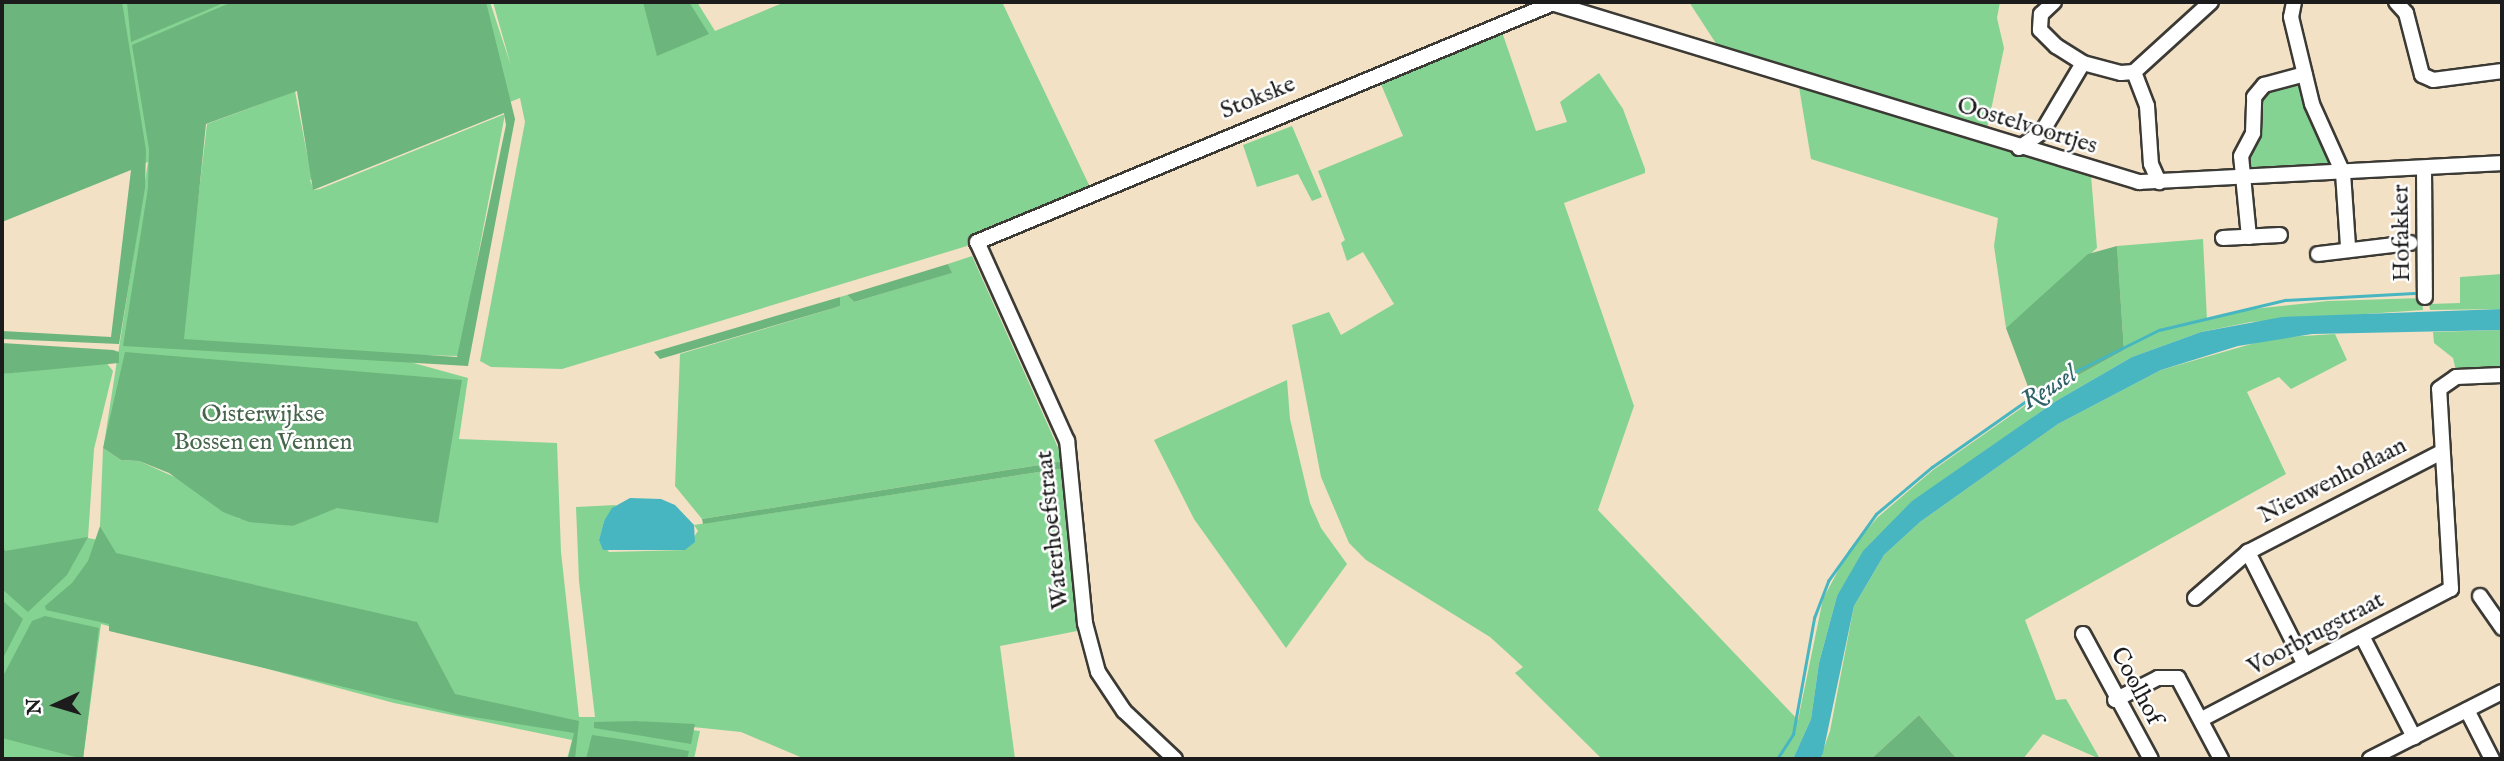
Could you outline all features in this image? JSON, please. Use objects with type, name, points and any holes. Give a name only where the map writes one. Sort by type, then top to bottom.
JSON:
[{"type":"street","points":[[2053,2],[2041,14],[2040,30],[2056,47],[2082,63],[2121,74],[2133,72],[2210,2]]},
{"type":"street","points":[[2294,2],[2291,17],[2312,104],[2343,173],[2348,247],[2343,253],[2318,254]]},
{"type":"street","points":[[2396,2],[2406,13],[2422,75],[2433,80],[2502,71]]},
{"type":"street","name":"Oostelvoortjes","points":[[1555,3],[2120,179],[2159,182],[2502,163]]},
{"type":"street","name":"Stokske","points":[[977,242],[1231,134],[1555,3]]},
{"type":"street","points":[[2019,148],[2042,132],[2082,63]]},
{"type":"street","points":[[2133,72],[2147,106],[2151,164],[2159,182]]},
{"type":"street","points":[[2249,237],[2241,156],[2253,133],[2255,97],[2264,85],[2305,74]]},
{"type":"street","name":"Hofakker","points":[[2424,168],[2426,297]]},
{"type":"street","points":[[2223,238],[2280,235]]},
{"type":"street","name":"Waterhoefstraat","points":[[977,242],[1067,441],[1085,623],[1096,665],[1124,711],[1175,759]]},
{"type":"street","points":[[2348,247],[2410,243]]},
{"type":"street","points":[[2442,452],[2439,389],[2456,377],[2502,375]]},
{"type":"street","name":"Nieuwenhoflaan","points":[[2305,666],[2248,552],[2442,452]]},
{"type":"street","name":"Voorbrugstraat","points":[[2202,719],[2451,589],[2454,580],[2442,452]]},
{"type":"street","points":[[2195,598],[2248,552]]},
{"type":"street","points":[[2480,596],[2502,628]]},
{"type":"street","name":"Coolhof","points":[[2083,634],[2115,700],[2151,759]]},
{"type":"street","points":[[2362,636],[2414,737]]},
{"type":"street","points":[[2115,700],[2158,678],[2178,678],[2221,759]]},
{"type":"street","points":[[2370,759],[2502,692]]},
{"type":"street","points":[[2467,710],[2492,759]]},
{"type":"green space","name":"Oisterwijkse Bossen en Vennen","points":[[2,2],[490,2],[511,66],[493,2],[697,2],[715,31],[785,2],[1002,2],[1090,187],[988,229],[967,246],[562,369],[491,367],[480,361],[525,122],[520,98],[310,180],[314,190],[320,189],[505,114],[459,356],[381,354],[468,378],[459,439],[557,443],[561,552],[579,717],[595,717],[579,581],[576,507],[616,505],[604,521],[599,540],[609,552],[685,550],[698,531],[694,525],[1065,468],[1077,631],[1000,646],[1015,759],[805,759],[741,732],[635,721],[623,722],[700,731],[694,759],[567,759],[572,740],[394,703],[101,624],[83,759],[2,759],[2,374],[105,361],[113,371],[94,449],[88,538],[109,542],[100,526],[103,448],[121,460],[139,461],[179,479],[170,469],[104,444],[148,162],[2,218]],"holes":[[[303,81],[308,159],[295,91],[207,124],[191,259],[193,118]],[[332,509],[293,526],[237,518]]]},
{"type":"green space","points":[[2,2],[122,2],[146,150],[145,188],[119,344],[2,339],[2,331],[111,337],[131,170],[2,222]]},
{"type":"green space","points":[[127,2],[226,2],[131,42]]},
{"type":"green space","points":[[232,2],[486,2],[515,119],[468,366],[123,346],[148,188],[149,149],[132,45]],"holes":[[[297,91],[313,190],[504,113],[506,125],[457,357],[184,339],[206,124]]]},
{"type":"green space","points":[[643,2],[689,2],[709,34],[657,56]]},
{"type":"green space","points":[[1689,2],[2000,2],[1997,18],[2004,48],[1987,129],[1719,48]]},
{"type":"green space","points":[[1501,29],[1536,131],[1567,122],[1560,102],[1599,73],[1623,109],[1645,169],[1645,173],[1564,203],[1634,406],[1598,510],[1798,720],[1823,599],[1849,550],[1878,517],[1933,470],[2033,400],[2124,350],[2117,246],[2203,239],[2207,320],[2253,309],[2328,301],[2422,298],[2423,310],[2251,322],[2201,332],[2132,357],[2056,401],[1913,501],[1837,596],[1819,663],[1811,719],[1793,759],[1602,759],[1515,673],[1523,667],[1490,637],[1366,560],[1349,543],[1321,477],[1292,325],[1329,312],[1341,335],[1394,304],[1363,252],[1347,261],[1341,243],[1345,240],[1318,171],[1403,136],[1380,82]]},
{"type":"green space","points":[[2301,79],[2337,165],[2245,170],[2256,106],[2264,89]]},
{"type":"green space","points":[[1799,87],[2091,175],[2097,248],[2006,328],[1994,246],[1998,218],[1811,159]]},
{"type":"green space","points":[[1292,126],[1322,197],[1312,201],[1298,174],[1257,187],[1243,145]]},
{"type":"green space","points":[[2117,246],[2124,350],[2033,400],[2006,328],[2088,254]]},
{"type":"green space","points":[[972,256],[1064,461],[702,519],[675,486],[680,354],[840,306],[840,297],[847,295],[854,302],[951,273],[948,264]]},
{"type":"green space","points":[[948,264],[952,273],[854,302],[847,295]]},
{"type":"green space","points":[[2502,274],[2502,309],[2430,310],[2429,304],[2460,303],[2460,277]]},
{"type":"green space","points":[[840,297],[840,306],[834,308],[660,359],[654,352]]},
{"type":"green space","points":[[2502,330],[2502,373],[2456,371],[2453,358],[2434,343],[2433,332]]},
{"type":"green space","points":[[2335,334],[2347,360],[2291,389],[2279,377],[2247,392],[2286,474],[2025,620],[2056,700],[2066,699],[2100,759],[2043,734],[2023,759],[1957,759],[1919,715],[1871,759],[1820,759],[1830,731],[1854,606],[1884,555],[1920,522],[2058,424],[2161,370],[2272,338]]},
{"type":"green space","points":[[2,343],[113,350],[119,352],[119,363],[2,374]]},
{"type":"green space","name":"Oisterwijkse Bossen en Vennen","points":[[125,352],[462,380],[438,523],[337,508],[293,526],[249,522],[223,512],[169,473],[139,461],[121,460],[103,448]]},
{"type":"green space","points":[[1287,380],[1290,419],[1310,503],[1321,528],[1347,564],[1286,648],[1194,519],[1154,440]]},
{"type":"green space","points":[[1064,461],[1065,468],[703,524],[702,519]]},
{"type":"green space","points":[[100,526],[116,553],[417,622],[455,694],[579,721],[575,759],[568,759],[574,733],[461,715],[109,631],[109,624],[46,610],[45,606],[72,583],[88,561]]},
{"type":"green space","points":[[88,537],[67,575],[28,612],[2,589],[2,543],[5,551]]},
{"type":"green space","points":[[2,600],[23,619],[2,660]]},
{"type":"green space","points":[[45,616],[99,628],[83,759],[2,738],[2,678],[32,621]]},
{"type":"green space","points":[[1919,715],[1957,759],[1871,759]]},
{"type":"green space","points":[[594,722],[695,724],[691,744],[594,728]]},
{"type":"green space","points":[[592,735],[689,751],[687,759],[586,759]]},
{"type":"water","points":[[2502,309],[2502,330],[2312,334],[2238,346],[2161,370],[2058,424],[1920,522],[1884,555],[1854,606],[1823,753],[1820,759],[1793,759],[1811,719],[1819,663],[1837,596],[1863,551],[1912,501],[2056,401],[2132,357],[2201,332],[2282,317]]},
{"type":"water","points":[[630,498],[661,499],[675,505],[694,525],[695,542],[685,550],[603,550],[599,540],[604,521],[612,508]]},
{"type":"waterway","name":"Reusel","points":[[1777,759],[1793,734],[1814,618],[1828,581],[1876,514],[1932,467],[2050,384],[2159,330],[2285,300],[2414,293]]}]
